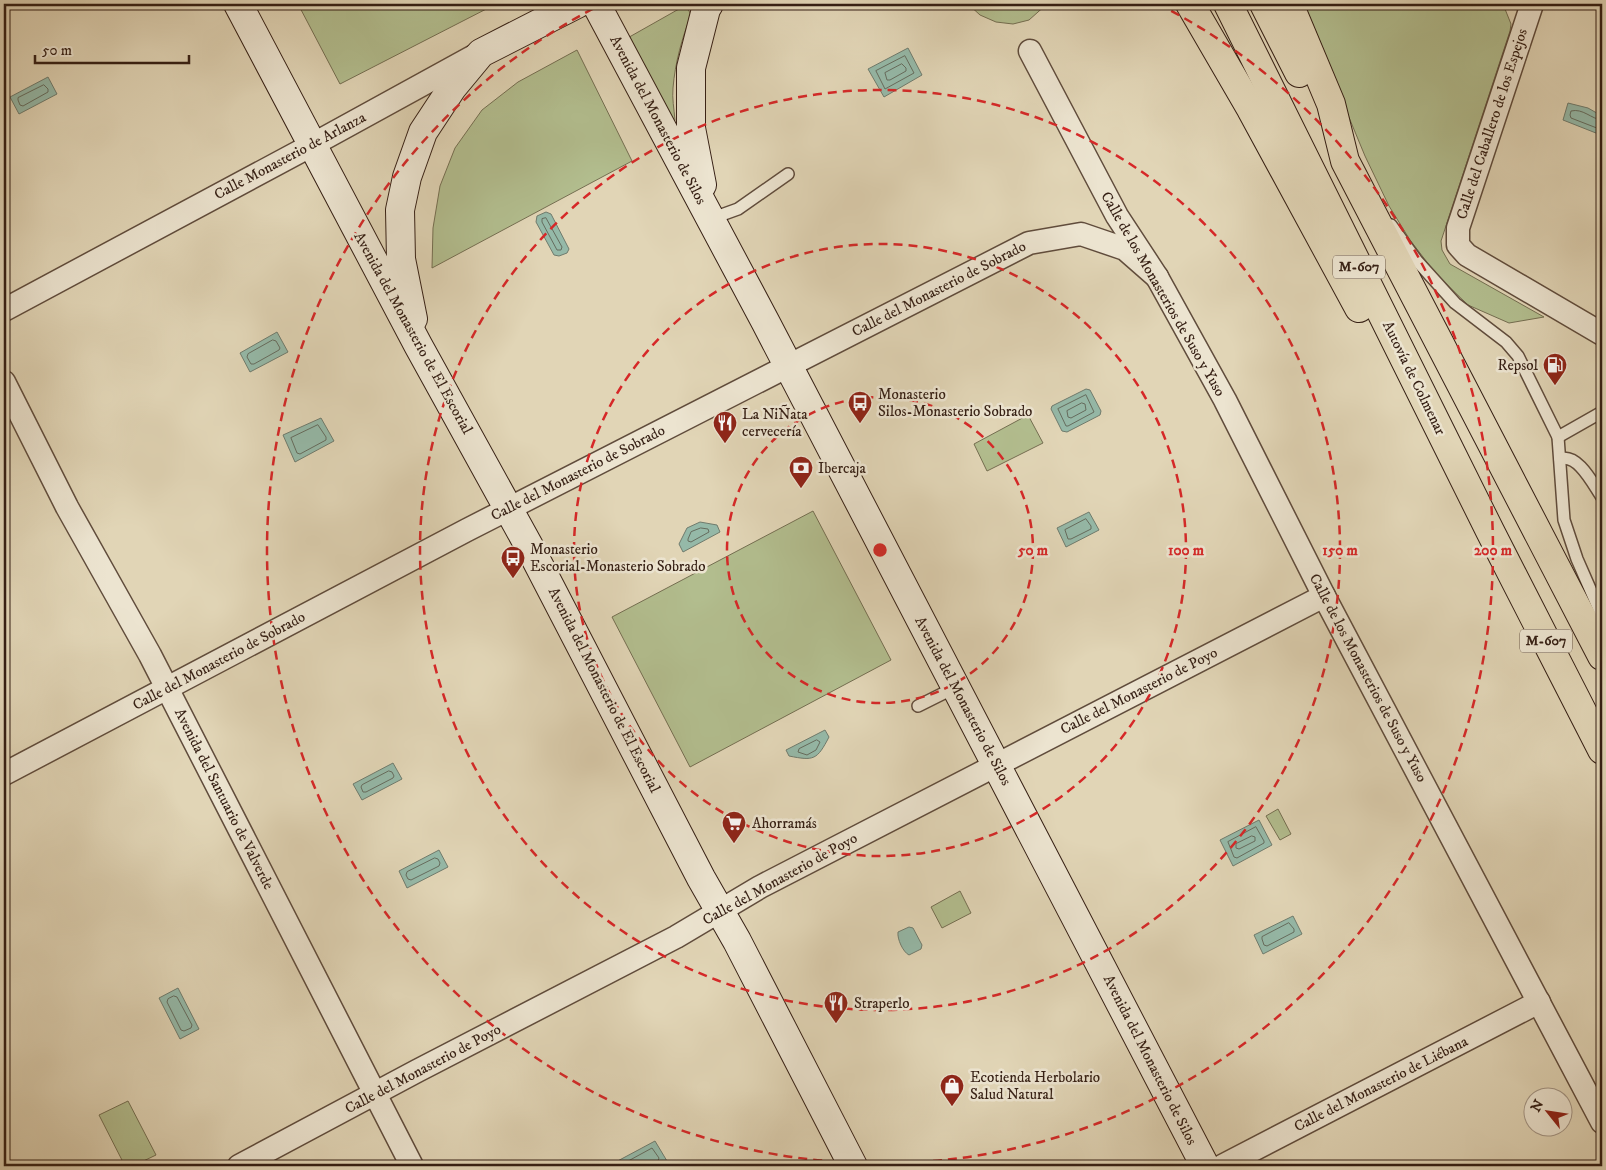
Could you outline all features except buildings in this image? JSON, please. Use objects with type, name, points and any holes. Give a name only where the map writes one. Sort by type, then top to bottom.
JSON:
[{"type":"highway","points":[[1190,4],[1251,109],[1407,396],[1490,531]]},
{"type":"highway","name":"Autovía de Colmenar","points":[[1228,4],[1490,531],[1602,750]]},
{"type":"highway","name":"M-607","points":[[1264,4],[1602,656]]},
{"type":"highway","points":[[1289,4],[1331,104],[1345,161]]},
{"type":"street","name":"Avenida del Monasterio de El Escorial","points":[[238,4],[418,345],[509,509],[853,1166]]},
{"type":"street","name":"Calle Monasterio de Arlanza","points":[[4,310],[481,52],[577,4]]},
{"type":"street","name":"Avenida del Monasterio de Silos","points":[[596,4],[789,366],[1205,1166]]},
{"type":"street","name":"Avenida del Monasterio de Silos","points":[[709,4],[706,9],[691,68],[691,128],[700,178],[716,227]]},
{"type":"street","name":"Calle del Caballero de los Espejos","points":[[1532,4],[1458,228],[1458,245],[1467,255],[1602,334]]},
{"type":"street","name":"Calle de los Monasterios de Suso y Yuso","points":[[1030,51],[1117,216],[1157,277],[1224,400],[1324,596],[1602,1122]]},
{"type":"street","points":[[418,345],[402,259],[400,210],[407,177],[423,132],[452,88],[481,52]]},
{"type":"street","name":"Calle del Monasterio de Sobrado","points":[[4,774],[509,509],[1029,243],[1081,234],[1125,249],[1157,277]]},
{"type":"street","name":"Avenida del Santuario de Valverde","points":[[4,382],[67,507],[167,688],[412,1166]]},
{"type":"street","name":"Calle del Monasterio de Poyo","points":[[239,1166],[676,937],[760,887],[1324,596]]},
{"type":"street","name":"Calle del Monasterio de Liébana","points":[[1222,1166],[1539,1002]]},
{"type":"lane","points":[[1345,161],[1417,261],[1455,303],[1506,342],[1518,356],[1558,437],[1564,520],[1577,559],[1602,616]]},
{"type":"lane","points":[[716,227],[788,174]]},
{"type":"lane","points":[[1558,437],[1602,412]]},
{"type":"lane","points":[[1560,459],[1566,457],[1574,460],[1602,497]]},
{"type":"lane","points":[[918,706],[956,687]]},
{"type":"shaded area","points":[[298,4],[496,4],[340,84]]},
{"type":"shaded area","points":[[968,4],[1047,4],[1029,20],[1013,24],[996,22],[980,15]]},
{"type":"shaded area","points":[[1302,4],[1503,4],[1511,24],[1510,31],[1441,241],[1442,250],[1450,264],[1544,317],[1509,323],[1468,305],[1436,274],[1410,240],[1389,206],[1365,156]]},
{"type":"shaded area","points":[[686,5],[691,15],[675,69],[673,100],[675,120],[673,124],[624,40]]},
{"type":"shaded area","points":[[577,50],[632,161],[432,268],[433,228],[440,186],[455,148],[482,110],[518,82]]},
{"type":"shaded area","points":[[1028,415],[1043,443],[987,471],[974,444]]},
{"type":"shaded area","points":[[813,511],[891,660],[690,767],[612,617]]},
{"type":"shaded area","points":[[1278,809],[1291,834],[1280,840],[1266,816]]},
{"type":"shaded area","points":[[960,891],[971,913],[942,928],[931,907]]},
{"type":"shaded area","points":[[128,1101],[156,1155],[133,1166],[125,1166],[99,1115]]},
{"type":"water","points":[[908,48],[922,75],[884,97],[868,69]]},
{"type":"water","points":[[48,77],[57,94],[19,114],[10,97]]},
{"type":"water","points":[[1568,103],[1588,108],[1602,116],[1601,135],[1563,120]]},
{"type":"water","points":[[546,212],[551,214],[569,249],[567,253],[559,256],[554,255],[536,222],[537,216]]},
{"type":"water","points":[[277,332],[288,352],[250,372],[240,353]]},
{"type":"water","points":[[1086,389],[1090,390],[1101,411],[1100,415],[1067,432],[1062,431],[1051,409],[1052,406]]},
{"type":"water","points":[[321,418],[334,441],[295,462],[283,435]]},
{"type":"water","points":[[1089,512],[1099,530],[1066,547],[1057,528]]},
{"type":"water","points":[[700,522],[717,525],[720,532],[683,552],[679,544],[687,528]]},
{"type":"water","points":[[825,730],[829,737],[814,757],[789,756],[786,750]]},
{"type":"water","points":[[393,763],[402,779],[362,800],[353,784]]},
{"type":"water","points":[[1259,820],[1272,845],[1233,866],[1220,840]]},
{"type":"water","points":[[439,850],[448,867],[407,888],[399,871]]},
{"type":"water","points":[[1293,916],[1302,934],[1263,954],[1254,935]]},
{"type":"water","points":[[909,927],[913,928],[922,945],[921,949],[909,955],[899,942],[898,932]]},
{"type":"water","points":[[178,988],[199,1029],[180,1039],[159,998]]},
{"type":"water","points":[[655,1141],[667,1161],[657,1166],[613,1166],[612,1164]]},
{"type":"place","name":"Repsol","points":[[1555,386]]},
{"type":"place","name":"Monasterio Silos-Monasterio Sobrado","points":[[860,424]]},
{"type":"place","name":"La NiÑata cervecería","points":[[725,444]]},
{"type":"place","name":"Ibercaja","points":[[801,489]]},
{"type":"place","name":"Monasterio Escorial-Monasterio Sobrado","points":[[513,579]]},
{"type":"place","name":"Ahorramás","points":[[734,844]]},
{"type":"place","name":"Straperlo","points":[[836,1024]]},
{"type":"place","name":"Ecotienda Herbolario Salud Natural","points":[[952,1107]]}]
